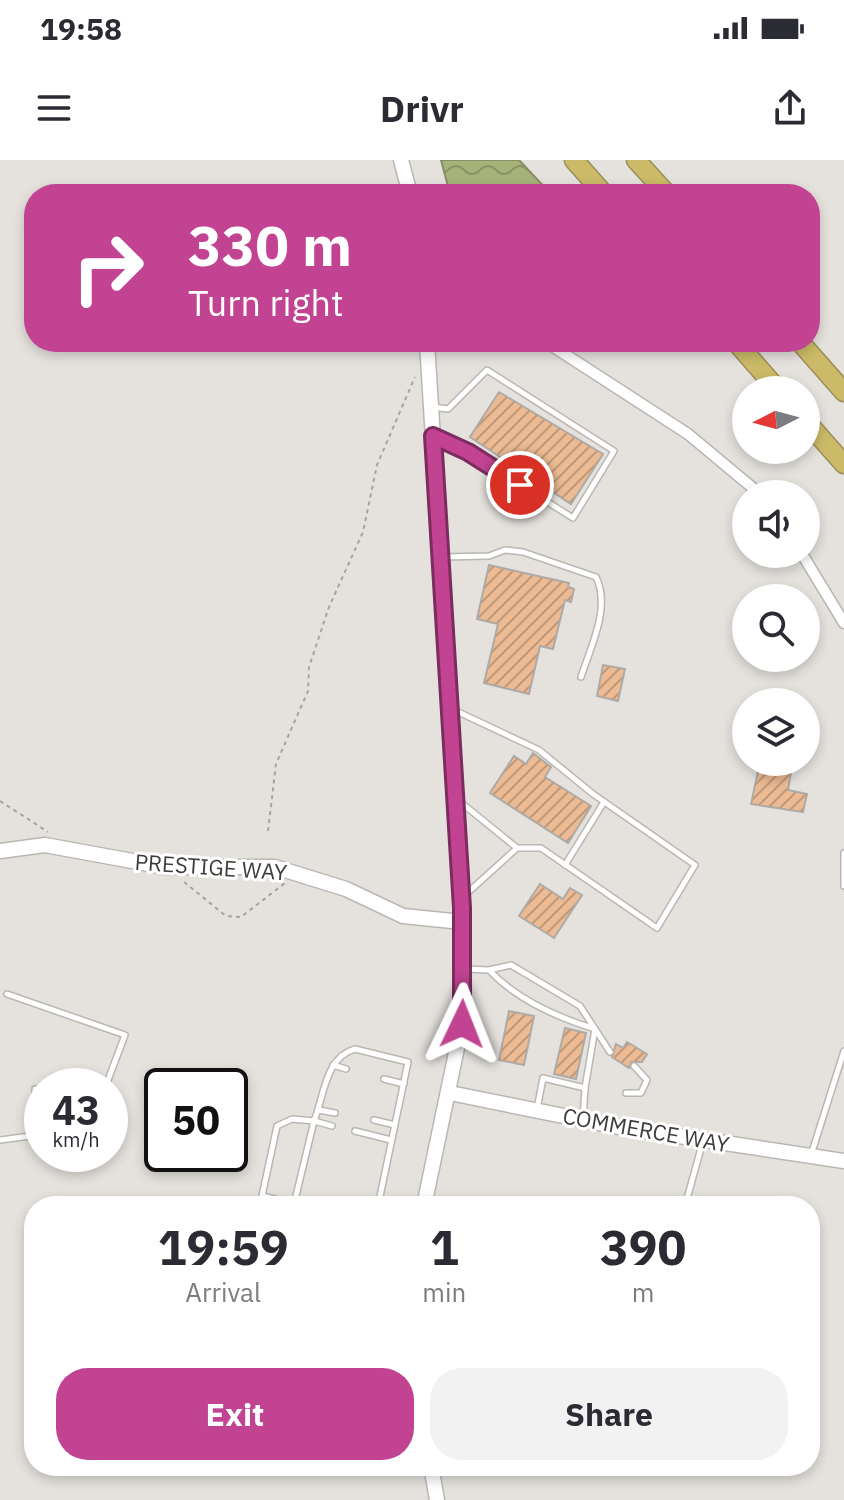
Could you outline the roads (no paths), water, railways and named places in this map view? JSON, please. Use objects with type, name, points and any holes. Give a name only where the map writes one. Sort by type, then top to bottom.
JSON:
[{"type":"highway","points":[[574,160],[595,184]]},
{"type":"highway","points":[[636,160],[658,184]]},
{"type":"highway","points":[[745,352],[766,376]]},
{"type":"highway","points":[[809,352],[844,392]]},
{"type":"highway","points":[[820,437],[844,464]]},
{"type":"main road","points":[[401,160],[407,184]]},
{"type":"main road","points":[[426,1196],[462,1024],[464,969],[428,352]]},
{"type":"main road","name":"PRESTIGE WAY","points":[[0,851],[33,845],[165,867],[262,866],[298,873],[346,889],[403,916],[462,922]]},
{"type":"main road","name":"COMMERCE WAY","points":[[450,1093],[703,1141],[844,1161]]},
{"type":"main road","points":[[433,1476],[437,1500]]},
{"type":"street","points":[[561,352],[688,434],[743,480]]},
{"type":"street","points":[[811,568],[844,623]]},
{"type":"lane","points":[[431,407],[448,409],[487,370],[614,451],[573,518],[468,452],[433,436]]},
{"type":"lane","points":[[441,557],[489,556],[505,550],[523,552],[596,577],[603,591],[599,622],[581,677]]},
{"type":"lane","points":[[449,708],[539,750],[604,802],[695,865],[657,928],[541,848],[517,848],[455,798]]},
{"type":"lane","points":[[565,865],[604,802]]},
{"type":"lane","points":[[461,898],[517,848]]},
{"type":"lane","points":[[844,853],[844,886]]},
{"type":"lane","points":[[464,969],[489,970],[511,965],[580,1006],[610,1052]]},
{"type":"lane","points":[[489,970],[503,985],[556,1017],[595,1029]]},
{"type":"lane","points":[[7,994],[125,1035],[113,1068]]},
{"type":"lane","points":[[583,1120],[595,1029]]},
{"type":"lane","points":[[296,1196],[314,1121],[333,1065],[355,1049],[408,1062],[380,1196]]},
{"type":"lane","points":[[811,1156],[844,1051]]},
{"type":"lane","points":[[333,1065],[346,1069]]},
{"type":"lane","points":[[626,1093],[641,1093],[647,1080],[634,1066]]},
{"type":"lane","points":[[537,1110],[543,1078],[585,1088]]},
{"type":"lane","points":[[384,1079],[404,1084]]},
{"type":"lane","points":[[319,1110],[335,1113]]},
{"type":"lane","points":[[262,1196],[277,1126],[292,1119],[332,1126]]},
{"type":"lane","points":[[374,1120],[395,1125]]},
{"type":"lane","points":[[355,1131],[391,1140]]},
{"type":"lane","points":[[0,1140],[24,1137]]},
{"type":"lane","points":[[688,1196],[703,1141]]},
{"type":"water","points":[[441,160],[519,160],[542,184],[447,184]]}]
